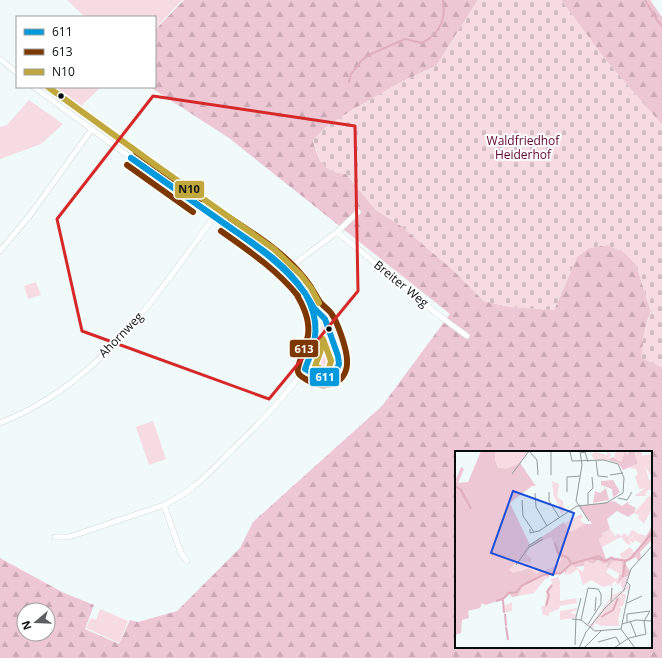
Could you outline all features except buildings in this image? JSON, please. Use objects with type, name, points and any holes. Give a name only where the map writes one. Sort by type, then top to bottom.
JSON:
[{"type":"street","points":[[0,59],[16,73]]},
{"type":"street","points":[[35,88],[269,256],[286,270],[301,287],[313,308],[317,324],[316,344],[305,369],[284,396],[254,429],[201,481],[175,499],[164,504],[69,538],[55,537]]},
{"type":"street","points":[[0,251],[30,215],[92,129]]},
{"type":"street","points":[[286,270],[336,232],[358,212]]},
{"type":"street","name":"Ahornweg","points":[[0,423],[30,410],[49,399],[89,369],[138,319],[209,224],[213,216]]},
{"type":"street","name":"Breiter Weg","points":[[336,232],[467,336]]},
{"type":"street","points":[[164,504],[181,553],[188,561]]},
{"type":"highlighted area","points":[[153,96],[355,126],[358,291],[269,399],[82,331],[57,219]]},
{"type":"green space","points":[[67,0],[182,0],[156,28],[156,16],[84,16]]},
{"type":"green space","points":[[184,0],[478,0],[436,66],[401,82],[354,109],[326,127],[313,140],[319,159],[327,168],[338,173],[346,174],[376,210],[400,225],[452,269],[484,301],[510,307],[554,310],[577,257],[589,248],[607,245],[624,252],[636,264],[651,312],[647,321],[642,358],[662,367],[662,658],[0,658],[0,558],[62,592],[94,605],[85,629],[119,644],[130,620],[138,622],[177,611],[240,548],[253,522],[382,406],[450,314],[229,138],[152,88],[156,88],[156,29]]},
{"type":"green space","name":"Waldfriedhof Heiderhof","points":[[478,0],[561,0],[604,58],[662,125],[662,367],[641,358],[645,327],[651,312],[636,264],[624,252],[607,245],[589,248],[577,257],[554,310],[510,307],[484,301],[452,269],[400,225],[376,210],[346,174],[338,173],[327,168],[317,154],[313,140],[326,127],[401,82],[436,66]]},
{"type":"green space","points":[[561,0],[650,0],[662,17],[662,125],[604,58]]},
{"type":"green space","points":[[49,88],[100,88],[76,111]]},
{"type":"green space","points":[[29,100],[63,124],[41,144],[0,159],[0,127],[7,125]]},
{"type":"green space","points":[[36,282],[41,295],[28,299],[24,286]]},
{"type":"green space","points":[[323,322],[336,360],[333,367],[321,370],[316,364]]},
{"type":"green space","points":[[153,421],[166,459],[149,465],[136,427]]},
{"type":"green space","points":[[100,609],[128,621],[119,643],[86,628],[91,618],[96,620]]},
{"type":"waterway","points":[[349,82],[351,74],[362,60],[369,55],[405,39],[422,43],[433,35],[442,20],[444,13],[443,0]]},
{"type":"waterway","points":[[645,0],[662,26]]},
{"type":"transit line","name":"N10","points":[[49,88],[274,249],[301,275],[311,288],[319,303]]},
{"type":"transit line","name":"613","points":[[136,152],[202,199]]},
{"type":"transit line","name":"611","points":[[131,158],[198,205]]},
{"type":"transit line","name":"611","points":[[131,158],[198,205]]},
{"type":"transit line","name":"613","points":[[127,165],[193,212]]},
{"type":"transit line","name":"611","points":[[198,205],[225,224]]},
{"type":"transit line","name":"611","points":[[198,205],[225,224]]},
{"type":"transit line","name":"613","points":[[230,218],[274,248],[294,266],[311,287]]},
{"type":"transit line","name":"611","points":[[225,224],[268,254],[288,272],[304,292]]},
{"type":"transit line","name":"611","points":[[225,224],[277,263],[304,292]]},
{"type":"transit line","name":"613","points":[[221,231],[252,253],[281,277],[298,296]]},
{"type":"transit line","name":"613","points":[[298,297],[303,306],[308,325],[307,339],[298,370],[300,376],[314,384],[329,385],[335,383],[344,374],[347,367],[345,348],[334,317],[320,302],[312,289]]},
{"type":"transit line","name":"611","points":[[305,293],[314,308],[325,319],[338,356],[339,364],[336,371],[328,377],[319,377],[305,369],[316,331],[313,313],[305,293]]},
{"type":"transit line","name":"N10","points":[[323,339],[331,361],[329,368],[324,370],[315,366],[323,339]]}]
